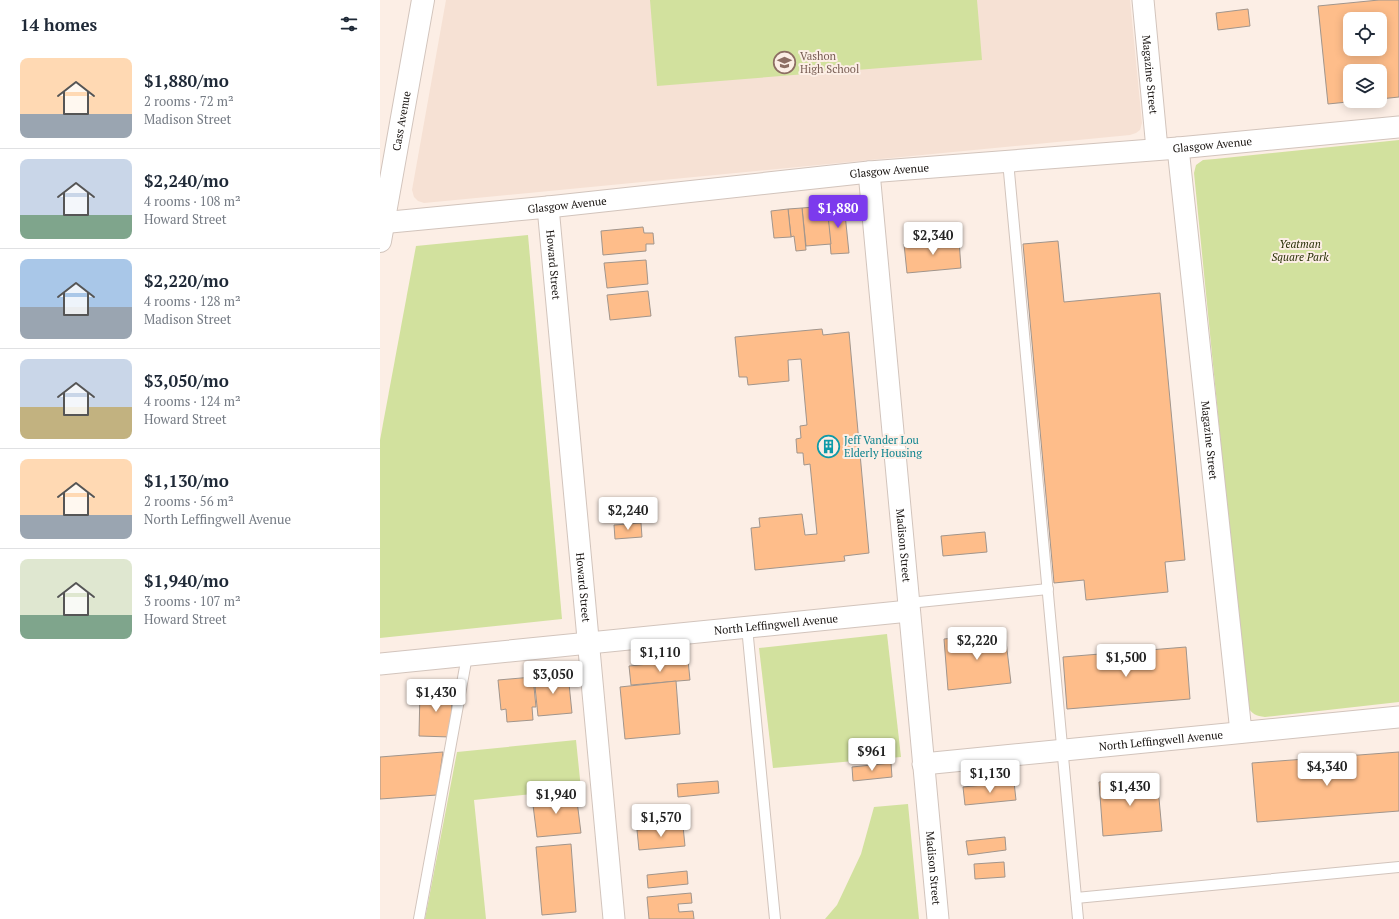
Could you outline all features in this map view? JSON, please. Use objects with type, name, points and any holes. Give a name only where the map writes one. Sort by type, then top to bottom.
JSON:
[{"type":"main road","name":"Cass Avenue","points":[[381,229],[424,0]]},
{"type":"street","name":"Magazine Street","points":[[1143,0],[1157,149]]},
{"type":"street","name":"Glasgow Avenue","points":[[381,229],[548,207],[869,172],[1008,160],[1178,148],[1399,127]]},
{"type":"street","name":"Magazine Street","points":[[1178,148],[1241,732]]},
{"type":"street","name":"Madison Street","points":[[869,172],[938,919]]},
{"type":"street","name":"Howard Street","points":[[548,207],[614,919]]},
{"type":"street","name":"North Leffingwell Avenue","points":[[380,664],[747,627],[909,607]]},
{"type":"street","name":"North Leffingwell Avenue","points":[[923,764],[1399,716]]},
{"type":"lane","points":[[1008,160],[1078,919]]},
{"type":"lane","points":[[909,607],[1048,589]]},
{"type":"lane","points":[[747,627],[775,919]]},
{"type":"lane","points":[[419,919],[467,656]]},
{"type":"lane","points":[[1076,898],[1399,867]]},
{"type":"shaded area","name":"Vashon High School","points":[[446,0],[1130,0],[1142,123],[1140,130],[1130,135],[424,203],[418,201],[414,197],[412,190]]},
{"type":"green space","points":[[650,0],[977,0],[982,60],[657,86]]},
{"type":"green space","name":"Yeatman Square Park","points":[[1399,140],[1399,702],[1265,717],[1259,716],[1254,714],[1247,706],[1194,173],[1196,165],[1203,160]]},
{"type":"green space","points":[[528,235],[562,619],[380,638],[380,440],[416,246]]},
{"type":"green space","points":[[887,634],[901,757],[773,768],[759,648]]},
{"type":"green space","points":[[576,740],[581,789],[474,800],[486,919],[425,919],[457,752]]},
{"type":"green space","points":[[908,804],[919,919],[825,919],[837,905],[861,854],[874,807]]},
{"type":"building","points":[[1379,0],[1399,0],[1399,97],[1387,98],[1387,64],[1343,64],[1343,102],[1328,104],[1318,6]]},
{"type":"building","points":[[1248,9],[1250,26],[1218,30],[1216,13]]},
{"type":"building","points":[[844,204],[849,253],[831,254],[827,206]]},
{"type":"building","points":[[827,206],[831,244],[806,246],[802,208]]},
{"type":"building","points":[[802,208],[806,250],[796,251],[794,236],[791,237],[788,209]]},
{"type":"building","points":[[788,209],[791,237],[774,238],[771,211]]},
{"type":"building","points":[[643,227],[644,233],[653,233],[654,244],[646,244],[646,251],[603,255],[601,231]]},
{"type":"building","points":[[959,240],[961,268],[907,273],[904,244]]},
{"type":"building","points":[[1058,241],[1064,302],[1160,293],[1185,560],[1165,562],[1168,592],[1086,600],[1084,580],[1054,583],[1023,244]]},
{"type":"building","points":[[646,260],[648,284],[607,288],[604,263]]},
{"type":"building","points":[[648,291],[651,316],[610,320],[607,295]]},
{"type":"building","name":"Jeff Vander Lou Elderly Housing","points":[[822,329],[823,335],[849,332],[869,553],[844,556],[845,561],[755,570],[751,528],[760,527],[759,518],[802,514],[805,535],[817,534],[810,464],[804,465],[803,453],[797,453],[796,439],[801,438],[800,426],[807,425],[801,359],[788,360],[789,381],[748,385],[747,377],[739,377],[735,337]]},
{"type":"building","points":[[641,523],[642,537],[615,539],[614,525]]},
{"type":"building","points":[[985,532],[987,552],[943,556],[941,536]]},
{"type":"building","points":[[1005,633],[1011,683],[948,690],[944,639]]},
{"type":"building","points":[[1186,647],[1190,699],[1067,709],[1063,657]]},
{"type":"building","points":[[688,660],[690,680],[631,685],[629,666]]},
{"type":"building","points":[[568,674],[572,713],[538,716],[534,677]]},
{"type":"building","points":[[533,677],[536,707],[532,707],[533,720],[507,722],[506,709],[501,710],[498,680]]},
{"type":"building","points":[[676,681],[680,734],[625,739],[620,687]]},
{"type":"building","points":[[420,690],[452,690],[451,737],[419,736]]},
{"type":"building","points":[[443,752],[437,795],[380,799],[380,757]]},
{"type":"building","points":[[1399,752],[1399,811],[1257,822],[1252,763]]},
{"type":"building","points":[[891,763],[892,777],[853,781],[852,767]]},
{"type":"building","points":[[1157,777],[1162,831],[1103,836],[1099,782]]},
{"type":"building","points":[[718,781],[719,793],[678,797],[677,784]]},
{"type":"building","points":[[1014,782],[1016,800],[965,805],[963,787]]},
{"type":"building","points":[[576,793],[581,833],[537,837],[532,797]]},
{"type":"building","points":[[683,826],[685,846],[639,850],[637,830]]},
{"type":"building","points":[[1005,837],[1006,850],[968,855],[966,841]]},
{"type":"building","points":[[571,844],[576,912],[542,915],[536,847]]},
{"type":"building","points":[[1004,862],[1005,877],[975,879],[974,864]]},
{"type":"building","points":[[687,871],[688,884],[648,888],[647,875]]},
{"type":"building","points":[[691,893],[692,903],[678,904],[679,912],[693,911],[694,919],[649,919],[647,897]]},
{"type":"place","name":"Vashon High School","points":[[785,62]]},
{"type":"place","name":"Jeff Vander Lou Elderly Housing","points":[[828,446]]}]
